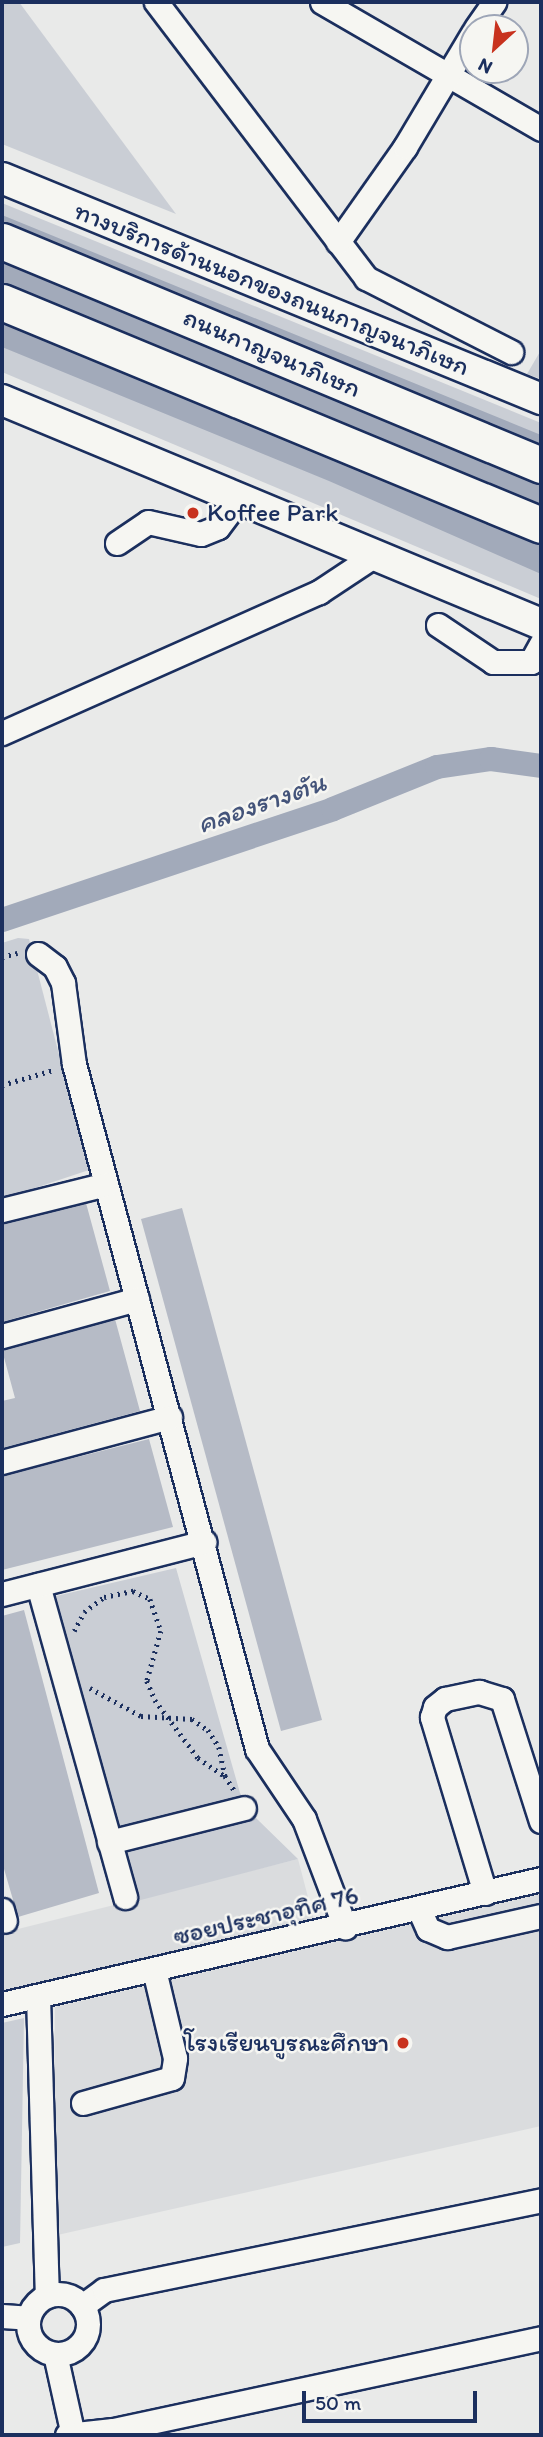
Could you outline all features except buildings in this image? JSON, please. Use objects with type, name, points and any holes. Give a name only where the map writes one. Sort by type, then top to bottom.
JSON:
[{"type":"highway","name":"ถนนกาญจนาภิเษก","points":[[2,241],[541,465]]},
{"type":"highway","points":[[2,302],[541,525]]},
{"type":"main road","name":"ทางบริการด้านนอกของถนนกาญจนาภิเษก","points":[[2,178],[541,399]]},
{"type":"main road","points":[[2,400],[541,624]]},
{"type":"street","points":[[156,2],[366,278],[511,352]]},
{"type":"street","points":[[322,2],[541,129]]},
{"type":"street","points":[[338,242],[405,147],[459,55]]},
{"type":"street","points":[[117,543],[148,522],[201,534],[218,527],[239,499]]},
{"type":"street","points":[[2,733],[318,592],[375,555]]},
{"type":"street","points":[[438,625],[493,662],[531,662],[541,644]]},
{"type":"street","points":[[38,954],[55,967],[63,983],[74,1064],[204,1542],[257,1749],[304,1819],[345,1927]]},
{"type":"street","points":[[2,1210],[106,1184]]},
{"type":"street","points":[[2,1336],[137,1299]]},
{"type":"street","points":[[2,1462],[170,1416]]},
{"type":"street","points":[[2,1594],[204,1542]]},
{"type":"street","points":[[38,1585],[125,1897]]},
{"type":"street","points":[[485,1893],[432,1717],[435,1707],[445,1699],[479,1692],[502,1699],[541,1821]]},
{"type":"street","points":[[110,1842],[244,1808]]},
{"type":"street","name":"ซอยประชาอุทิศ 76","points":[[2,2004],[345,1927],[541,1879]]},
{"type":"street","points":[[419,1909],[428,1929],[447,1937],[541,1916]]},
{"type":"street","points":[[83,2103],[172,2078],[175,2058],[155,1970]]},
{"type":"street","points":[[28,2318],[47,2296],[38,1996]]},
{"type":"street","points":[[82,2306],[103,2290],[541,2200]]},
{"type":"street","points":[[28,2318],[37,2346],[55,2354],[82,2342],[88,2324],[82,2306],[66,2295],[47,2296]]},
{"type":"street","points":[[2,2316],[28,2318]]},
{"type":"street","points":[[67,2435],[113,2431],[541,2338]]},
{"type":"street","points":[[55,2354],[73,2435]]},
{"type":"path","points":[[2,1084],[74,1064]]},
{"type":"path","points":[[71,1637],[84,1612],[104,1597],[132,1591],[150,1599],[160,1631],[147,1681],[167,1715],[198,1758],[225,1776]]},
{"type":"path","points":[[86,1681],[90,1689],[112,1704],[141,1716],[167,1715],[192,1719],[208,1730],[219,1747],[225,1776],[244,1808]]},
{"type":"shaded area","points":[[2,2],[19,2],[176,214],[2,144]]},
{"type":"shaded area","points":[[2,203],[541,423],[541,599],[2,372]]},
{"type":"shaded area","points":[[541,350],[541,379],[527,374]]},
{"type":"shaded area","points":[[18,938],[29,939],[89,1170],[2,1199],[2,943]]},
{"type":"shaded area","points":[[176,1568],[240,1793],[257,1819],[298,1859],[133,1902],[56,1596]]},
{"type":"shaded area","points":[[298,1859],[315,1924],[2,1996],[2,1933]]},
{"type":"shaded area","points":[[541,1894],[541,2126],[53,2236],[55,2007]]},
{"type":"shaded area","points":[[24,2018],[20,2243],[2,2247],[2,2023]]},
{"type":"water","points":[[2,215],[541,435],[541,574],[329,481],[2,347]]},
{"type":"waterway","name":"คลองรางตัน","points":[[2,920],[333,809],[437,767],[491,759],[541,766]]},
{"type":"place","name":"Koffee Park","points":[[193,513]]},
{"type":"place","name":"โรงเรียนบูรณะศึกษา","points":[[403,2043]]}]
